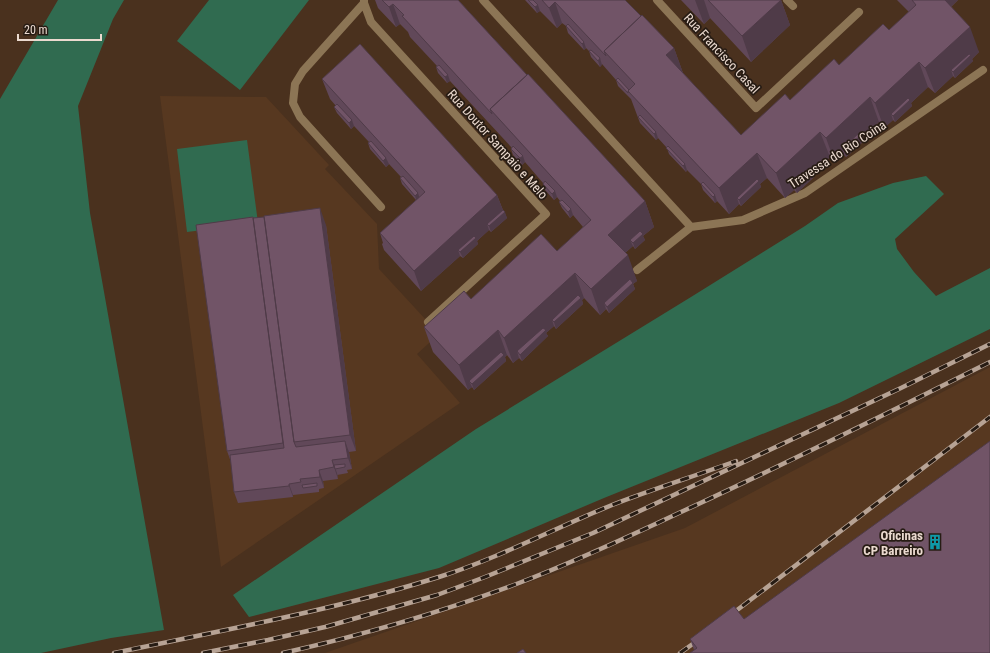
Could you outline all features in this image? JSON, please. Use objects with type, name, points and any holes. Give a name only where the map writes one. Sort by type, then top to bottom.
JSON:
[{"type":"street","points":[[483,0],[691,227],[637,270]]},
{"type":"street","name":"Rua Francisco Casal","points":[[657,0],[756,108],[859,12]]},
{"type":"street","points":[[364,2],[303,70],[295,84],[293,103],[300,117],[381,207]]},
{"type":"street","name":"Rua Doutor Sampaio e Melo","points":[[364,2],[371,22],[546,214],[428,322]]},
{"type":"street","name":"Travessa do Rio Coina","points":[[691,227],[743,220],[804,193],[983,70]]},
{"type":"shaded area","points":[[160,96],[266,97],[329,165],[325,169],[377,224],[379,269],[439,334],[417,354],[460,403],[221,567]]},
{"type":"shaded area","points":[[990,367],[990,653],[325,653],[685,528]]},
{"type":"green space","points":[[58,0],[124,0],[113,19],[78,106],[90,213],[164,630],[111,638],[41,653],[0,653],[0,99]]},
{"type":"green space","points":[[209,0],[309,0],[240,90],[177,41]]},
{"type":"green space","points":[[247,140],[258,223],[187,232],[177,149]]},
{"type":"green space","points":[[926,176],[944,194],[895,239],[897,249],[914,272],[936,296],[990,268],[990,329],[839,403],[604,498],[439,568],[249,617],[233,595],[476,429],[805,226],[838,203],[893,183]]},
{"type":"building","points":[[382,0],[458,0],[527,75],[490,109],[492,114],[402,16],[404,15],[393,4],[389,7]]},
{"type":"building","points":[[528,0],[533,0],[538,5],[535,7]]},
{"type":"building","points":[[542,0],[625,0],[641,16],[604,51],[606,56],[555,2],[549,8]]},
{"type":"building","points":[[708,0],[781,0],[742,36]]},
{"type":"building","points":[[912,0],[945,0],[970,27],[925,68],[919,62],[875,103],[870,97],[826,138],[820,132],[776,173],[757,153],[719,188],[628,91],[635,84],[604,51],[642,15],[674,48],[666,55],[741,135],[785,94],[790,100],[834,59],[839,65],[883,24],[889,30],[916,5]]},
{"type":"building","points":[[568,24],[584,42],[582,44],[566,26]]},
{"type":"building","points":[[360,44],[497,195],[414,271],[380,233],[425,192],[322,79]]},
{"type":"building","points":[[591,50],[600,58],[598,61],[589,51]]},
{"type":"building","points":[[969,54],[971,55],[953,72],[951,70]]},
{"type":"building","points":[[439,65],[448,75],[445,77],[436,67]]},
{"type":"building","points":[[528,74],[645,201],[608,235],[628,255],[591,289],[575,273],[504,338],[498,330],[459,365],[424,327],[464,291],[471,299],[541,234],[557,251],[591,220],[490,109]]},
{"type":"building","points":[[618,78],[629,90],[628,93],[616,80]]},
{"type":"building","points":[[908,98],[910,100],[893,116],[891,114]]},
{"type":"building","points":[[337,104],[352,120],[349,123],[334,107]]},
{"type":"building","points":[[640,115],[656,132],[654,134],[638,117]]},
{"type":"building","points":[[860,132],[862,134],[844,151],[842,149]]},
{"type":"building","points":[[371,141],[386,158],[383,161],[368,143]]},
{"type":"building","points":[[513,146],[523,156],[520,158],[511,149]]},
{"type":"building","points":[[668,146],[685,164],[683,166],[666,148]]},
{"type":"building","points":[[809,168],[812,171],[795,187],[792,184]]},
{"type":"building","points":[[403,176],[418,193],[415,196],[400,178]]},
{"type":"building","points":[[757,179],[759,181],[739,200],[737,198]]},
{"type":"building","points":[[545,181],[555,191],[552,194],[543,184]]},
{"type":"building","points":[[703,182],[715,195],[713,197],[701,184]]},
{"type":"building","points":[[562,200],[571,209],[568,212],[559,202]]},
{"type":"building","points":[[320,208],[350,435],[294,442],[264,216]]},
{"type":"building","points":[[503,210],[505,212],[489,226],[487,224]]},
{"type":"building","points":[[253,217],[283,443],[227,451],[196,225]]},
{"type":"building","points":[[264,217],[294,442],[296,447],[345,441],[348,458],[332,460],[334,467],[319,470],[320,477],[300,479],[301,482],[289,484],[289,486],[234,492],[230,455],[284,448],[253,218]]},
{"type":"building","points":[[640,231],[643,234],[633,243],[630,240]]},
{"type":"building","points":[[474,236],[476,238],[460,252],[458,250]]},
{"type":"building","points":[[630,279],[633,283],[607,307],[604,303]]},
{"type":"building","points":[[578,295],[581,298],[554,322],[552,320]]},
{"type":"building","points":[[543,328],[546,330],[520,355],[517,351]]},
{"type":"building","points":[[501,352],[504,355],[472,384],[469,381]]},
{"type":"building","name":"Oficinas CP Barreiro","points":[[990,441],[990,653],[690,653],[697,648],[690,639],[734,606],[744,619]]},
{"type":"building","points":[[345,464],[345,467],[335,469],[334,465]]},
{"type":"building","points":[[317,483],[317,486],[303,488],[302,485]]},
{"type":"building","points":[[523,649],[526,653],[517,653]]},
{"type":"railway","points":[[203,653],[325,627],[437,595],[485,577],[593,533],[901,388],[990,344]]},
{"type":"railway","points":[[283,653],[373,631],[432,613],[490,594],[560,567],[759,475],[990,362]]},
{"type":"railway","points":[[728,617],[990,417]]},
{"type":"railway","points":[[114,653],[320,609],[442,576],[507,551],[612,505],[736,461]]},
{"type":"railway","points":[[680,653],[701,638]]},
{"type":"place","name":"Oficinas CP Barreiro","points":[[935,542]]}]
